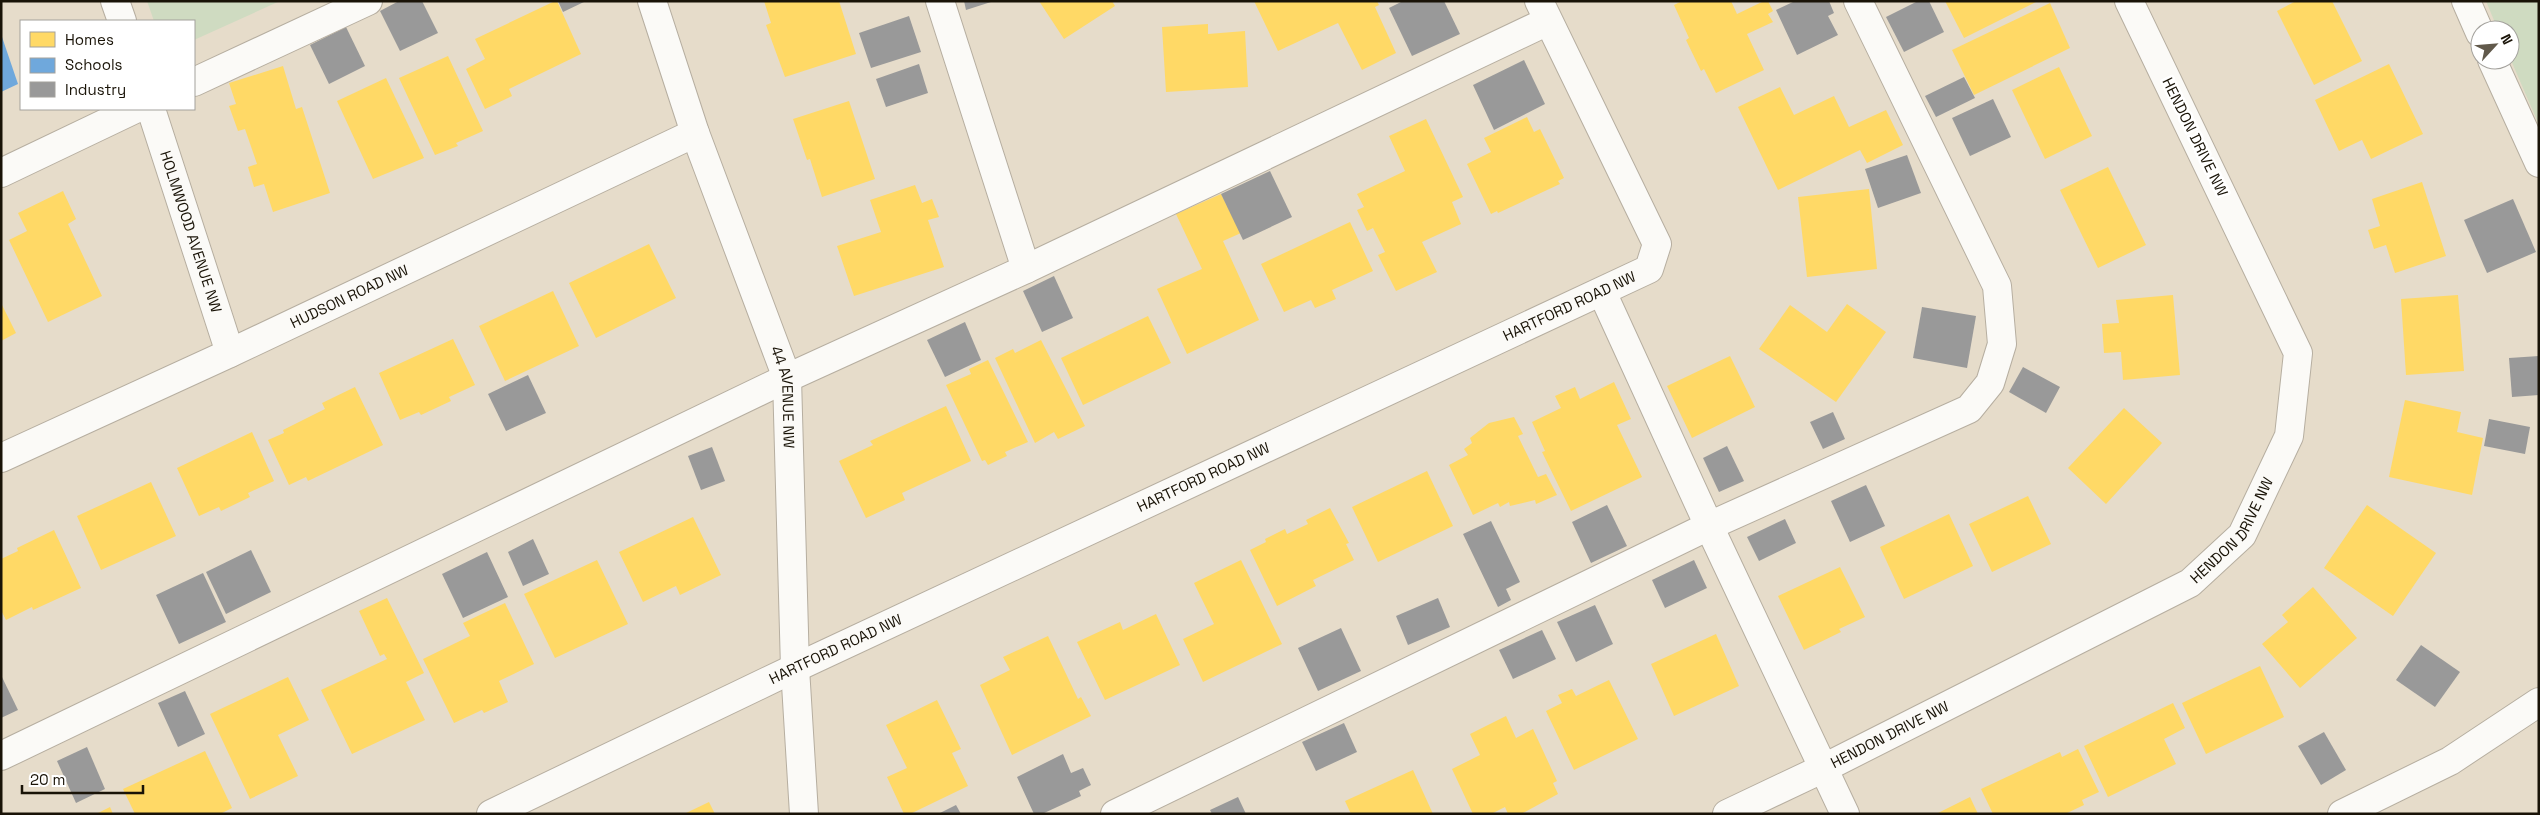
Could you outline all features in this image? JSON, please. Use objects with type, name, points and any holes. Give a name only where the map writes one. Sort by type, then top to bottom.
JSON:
[{"type":"street","points":[[115,1],[122,20]]},
{"type":"street","points":[[195,82],[368,1]]},
{"type":"street","name":"44 AVENUE NW","points":[[652,1],[695,133],[786,378],[795,668],[804,814]]},
{"type":"street","points":[[940,1],[1026,268]]},
{"type":"street","points":[[1115,814],[1709,526],[1969,409],[1990,383],[2002,344],[1997,286],[1858,1]]},
{"type":"street","name":"HENDON DRIVE NW","points":[[1727,814],[1824,768],[2190,583],[2242,535],[2289,436],[2298,353],[2129,1]]},
{"type":"street","points":[[2466,1],[2474,20]]},
{"type":"street","points":[[1,756],[786,378],[1026,268],[1543,11]]},
{"type":"street","name":"HARTFORD ROAD NW","points":[[491,814],[795,668],[1649,269],[1657,244],[1543,11]]},
{"type":"street","points":[[2497,70],[2539,163]]},
{"type":"street","points":[[1,173],[133,110]]},
{"type":"street","name":"HOLMWOOD AVENUE NW","points":[[151,110],[230,353]]},
{"type":"street","name":"HUDSON ROAD NW","points":[[1,458],[230,353],[695,133]]},
{"type":"street","points":[[1602,292],[1709,526],[1845,814]]},
{"type":"street","points":[[2342,814],[2450,761],[2539,702]]},
{"type":"green space","points":[[147,1],[280,1],[195,40],[195,20],[154,20]]},
{"type":"green space","points":[[2486,1],[2539,1],[2539,125],[2515,70],[2520,70],[2520,20],[2494,20]]},
{"type":"building: Homes","points":[[557,1],[581,54],[509,89],[512,96],[485,109],[466,69],[485,59],[475,39]]},
{"type":"building: Homes","points":[[764,1],[839,1],[856,54],[785,77],[766,25],[771,23]]},
{"type":"building: Homes","points":[[1039,1],[1112,1],[1115,6],[1064,39]]},
{"type":"building: Homes","points":[[1254,1],[1377,1],[1379,5],[1375,7],[1396,53],[1362,70],[1338,23],[1278,51]]},
{"type":"building: Homes","points":[[1682,1],[1731,1],[1737,14],[1764,1],[1768,1],[1773,11],[1768,14],[1773,22],[1747,34],[1764,70],[1716,93],[1704,69],[1701,71],[1686,40],[1689,38],[1674,5]]},
{"type":"building: Homes","points":[[1945,1],[2038,1],[1964,38]]},
{"type":"building: Homes","points":[[2296,1],[2332,1],[2362,61],[2314,85],[2277,11]]},
{"type":"building: Homes","points":[[2050,3],[2070,48],[1974,95],[1952,50]]},
{"type":"building: Homes","points":[[1208,24],[1208,34],[1245,31],[1248,87],[1166,92],[1162,27]]},
{"type":"building: Homes","points":[[448,56],[483,131],[456,143],[458,146],[435,155],[399,78]]},
{"type":"building: Homes","points":[[2389,64],[2423,134],[2371,159],[2362,140],[2339,151],[2315,100]]},
{"type":"building: Homes","points":[[283,66],[296,109],[302,107],[330,193],[273,212],[264,184],[254,187],[248,167],[257,164],[245,129],[238,131],[229,106],[236,104],[229,83]]},
{"type":"building: Homes","points":[[2059,67],[2092,136],[2045,159],[2012,90]]},
{"type":"building: Homes","points":[[386,78],[424,158],[373,179],[337,101]]},
{"type":"building: Homes","points":[[1780,87],[1794,115],[1834,96],[1849,127],[1886,110],[1903,145],[1867,163],[1860,150],[1778,190],[1738,107]]},
{"type":"building: Homes","points":[[849,101],[875,179],[822,197],[810,159],[807,160],[793,119]]},
{"type":"building: Homes","points":[[1527,117],[1534,132],[1540,129],[1564,178],[1558,181],[1560,184],[1498,213],[1497,211],[1491,214],[1467,164],[1491,152],[1484,138]]},
{"type":"building: Homes","points":[[1426,119],[1463,197],[1452,202],[1461,224],[1422,242],[1437,272],[1396,291],[1378,255],[1385,252],[1373,228],[1367,231],[1357,210],[1364,207],[1357,194],[1405,171],[1389,136]]},
{"type":"building: Homes","points":[[2108,167],[2146,245],[2098,268],[2060,190]]},
{"type":"building: Homes","points":[[2422,182],[2446,256],[2395,273],[2386,245],[2374,249],[2368,230],[2380,226],[2372,199]]},
{"type":"building: Homes","points":[[915,185],[922,203],[932,199],[939,217],[928,220],[944,267],[854,296],[837,246],[881,232],[870,200]]},
{"type":"building: Homes","points":[[1869,189],[1877,269],[1807,277],[1798,197]]},
{"type":"building: Homes","points":[[63,191],[76,219],[68,224],[102,296],[48,322],[9,240],[27,231],[18,213]]},
{"type":"building: Homes","points":[[1221,194],[1241,233],[1223,241],[1259,320],[1187,354],[1157,289],[1202,269],[1176,214]]},
{"type":"building: Homes","points":[[1350,222],[1373,271],[1332,290],[1336,299],[1315,308],[1311,300],[1284,312],[1261,264]]},
{"type":"building: Homes","points":[[649,244],[676,298],[596,338],[569,283]]},
{"type":"building: Homes","points":[[553,291],[579,346],[505,381],[479,326]]},
{"type":"building: Homes","points":[[2173,295],[2180,375],[2123,380],[2121,352],[2104,353],[2102,324],[2119,323],[2116,300]]},
{"type":"building: Homes","points":[[2458,295],[2464,371],[2406,375],[2401,299]]},
{"type":"building: Homes","points":[[1,303],[16,333],[1,341]]},
{"type":"building: Homes","points":[[1847,304],[1886,332],[1836,402],[1759,349],[1790,305],[1827,332]]},
{"type":"building: Homes","points":[[1148,316],[1171,363],[1083,405],[1061,358]]},
{"type":"building: Homes","points":[[453,339],[475,385],[449,397],[451,401],[421,415],[419,412],[400,420],[379,373]]},
{"type":"building: Homes","points":[[1041,340],[1085,426],[1058,439],[1054,432],[1035,443],[995,358],[1013,349],[1015,353]]},
{"type":"building: Homes","points":[[1730,356],[1755,407],[1692,438],[1667,386]]},
{"type":"building: Homes","points":[[988,360],[1028,442],[1005,452],[1007,456],[988,465],[985,460],[982,461],[946,385],[971,374],[969,369]]},
{"type":"building: Homes","points":[[1614,382],[1631,419],[1617,425],[1642,477],[1571,511],[1542,452],[1545,451],[1532,422],[1561,408],[1555,396],[1575,387],[1580,399]]},
{"type":"building: Homes","points":[[355,387],[383,445],[308,481],[306,477],[289,485],[268,440],[284,433],[283,430],[325,409],[322,403]]},
{"type":"building: Homes","points":[[2405,400],[2461,412],[2457,432],[2483,438],[2472,495],[2389,477]]},
{"type":"building: Homes","points":[[946,406],[971,461],[902,493],[905,500],[866,518],[839,461],[873,445],[870,441]]},
{"type":"building: Homes","points":[[2124,408],[2162,443],[2106,504],[2068,468]]},
{"type":"building: Homes","points":[[1514,417],[1523,434],[1518,436],[1538,477],[1546,474],[1557,495],[1536,504],[1535,500],[1510,506],[1509,502],[1500,507],[1498,503],[1473,515],[1449,465],[1468,455],[1464,449],[1472,443],[1470,438],[1489,423]]},
{"type":"building: Homes","points":[[252,432],[274,481],[248,493],[250,497],[221,511],[219,507],[199,516],[177,468]]},
{"type":"building: Homes","points":[[1427,471],[1453,526],[1378,562],[1352,507]]},
{"type":"building: Homes","points":[[151,482],[176,536],[101,570],[77,516]]},
{"type":"building: Homes","points":[[2028,496],[2051,544],[1992,572],[1969,524]]},
{"type":"building: Homes","points":[[2367,505],[2436,553],[2393,616],[2324,568]]},
{"type":"building: Homes","points":[[1330,508],[1349,543],[1346,544],[1354,560],[1313,580],[1316,586],[1277,606],[1250,550],[1266,542],[1265,539],[1285,529],[1287,534],[1308,524],[1306,520]]},
{"type":"building: Homes","points":[[1949,514],[1973,566],[1904,599],[1880,547]]},
{"type":"building: Homes","points":[[693,517],[721,575],[680,595],[676,586],[643,602],[619,552]]},
{"type":"building: Homes","points":[[54,530],[81,588],[33,610],[32,607],[6,620],[1,610],[1,559],[18,551],[17,548]]},
{"type":"building: Homes","points":[[597,560],[628,624],[555,658],[524,594]]},
{"type":"building: Homes","points":[[1241,560],[1282,644],[1203,682],[1183,639],[1214,624],[1194,583]]},
{"type":"building: Homes","points":[[1840,567],[1865,617],[1839,629],[1841,632],[1804,650],[1778,596]]},
{"type":"building: Homes","points":[[2313,587],[2357,638],[2300,688],[2262,644],[2288,622],[2282,615]]},
{"type":"building: Homes","points":[[387,598],[424,673],[406,682],[425,720],[352,754],[321,690],[387,659],[384,654],[380,656],[359,611]]},
{"type":"building: Homes","points":[[505,603],[534,664],[499,681],[508,702],[484,713],[482,710],[454,723],[423,659],[470,636],[463,623]]},
{"type":"building: Homes","points":[[1156,614],[1180,665],[1105,700],[1077,642],[1120,622],[1123,630]]},
{"type":"building: Homes","points":[[1716,634],[1739,686],[1674,716],[1651,664]]},
{"type":"building: Homes","points":[[1048,636],[1078,699],[1081,697],[1091,716],[1012,755],[980,685],[1010,670],[1003,657]]},
{"type":"building: Homes","points":[[2260,666],[2284,717],[2206,754],[2182,703]]},
{"type":"building: Homes","points":[[288,677],[309,720],[278,735],[298,776],[250,799],[210,714]]},
{"type":"building: Homes","points":[[1609,680],[1638,739],[1574,770],[1546,711],[1562,703],[1558,695],[1572,689],[1576,696]]},
{"type":"building: Homes","points":[[937,700],[961,749],[952,753],[968,786],[910,814],[904,814],[887,777],[907,768],[886,725]]},
{"type":"building: Homes","points":[[2173,703],[2185,728],[2164,739],[2176,764],[2108,797],[2084,746]]},
{"type":"building: Homes","points":[[1506,716],[1516,738],[1533,729],[1557,781],[1553,783],[1558,794],[1521,814],[1508,814],[1505,807],[1491,814],[1473,814],[1452,769],[1480,755],[1470,734]]},
{"type":"building: Homes","points":[[2078,749],[2099,792],[2082,800],[2084,805],[2065,814],[1993,814],[1981,789],[2060,752],[2062,757]]},
{"type":"building: Homes","points":[[205,751],[232,808],[220,814],[135,814],[123,789]]},
{"type":"building: Homes","points":[[1413,770],[1433,814],[1351,814],[1345,801]]},
{"type":"building: Homes","points":[[1970,797],[1978,814],[1936,814]]},
{"type":"building: Homes","points":[[709,802],[715,814],[684,814]]},
{"type":"building: Homes","points":[[110,807],[113,814],[96,814]]},
{"type":"building: Schools","points":[[1,34],[18,84],[1,92]]},
{"type":"building: Industry","points":[[399,1],[422,1],[438,33],[400,51],[380,11]]},
{"type":"building: Industry","points":[[558,1],[586,1],[563,12]]},
{"type":"building: Industry","points":[[964,1],[991,1],[991,2],[966,10]]},
{"type":"building: Industry","points":[[1403,1],[1444,1],[1460,34],[1412,56],[1389,8]]},
{"type":"building: Industry","points":[[1795,1],[1829,1],[1834,13],[1828,16],[1838,35],[1797,55],[1776,10]]},
{"type":"building: Industry","points":[[1918,1],[1929,1],[1944,32],[1904,52],[1886,17]]},
{"type":"building: Industry","points":[[909,16],[921,52],[871,68],[859,33]]},
{"type":"building: Industry","points":[[346,27],[365,66],[329,84],[310,45]]},
{"type":"building: Industry","points":[[1524,60],[1545,104],[1494,130],[1473,85]]},
{"type":"building: Industry","points":[[919,64],[928,93],[886,107],[876,79]]},
{"type":"building: Industry","points":[[1964,77],[1975,98],[1936,117],[1925,96]]},
{"type":"building: Industry","points":[[1993,99],[2011,137],[1970,156],[1952,118]]},
{"type":"building: Industry","points":[[1907,155],[1921,193],[1878,208],[1865,169]]},
{"type":"building: Industry","points":[[1270,171],[1292,217],[1243,240],[1221,194]]},
{"type":"building: Industry","points":[[2513,199],[2536,252],[2487,273],[2464,220]]},
{"type":"building: Industry","points":[[1054,276],[1073,318],[1042,332],[1023,291]]},
{"type":"building: Industry","points":[[1922,307],[1976,316],[1967,368],[1913,358]]},
{"type":"building: Industry","points":[[965,322],[981,360],[945,377],[927,340]]},
{"type":"building: Industry","points":[[2539,356],[2539,395],[2512,397],[2509,358]]},
{"type":"building: Industry","points":[[2023,367],[2060,387],[2046,413],[2009,392]]},
{"type":"building: Industry","points":[[528,375],[546,413],[506,431],[488,394]]},
{"type":"building: Industry","points":[[1833,412],[1845,439],[1823,449],[1810,422]]},
{"type":"building: Industry","points":[[2489,419],[2530,427],[2525,454],[2484,446]]},
{"type":"building: Industry","points":[[1727,446],[1744,481],[1719,492],[1703,458]]},
{"type":"building: Industry","points":[[712,447],[725,481],[701,490],[688,456]]},
{"type":"building: Industry","points":[[1866,485],[1885,526],[1850,542],[1831,501]]},
{"type":"building: Industry","points":[[1607,505],[1627,546],[1591,563],[1572,522]]},
{"type":"building: Industry","points":[[1785,519],[1796,543],[1759,561],[1747,537]]},
{"type":"building: Industry","points":[[1491,521],[1520,582],[1506,589],[1511,600],[1498,607],[1463,534]]},
{"type":"building: Industry","points":[[533,539],[549,574],[523,586],[508,552]]},
{"type":"building: Industry","points":[[251,550],[271,592],[226,614],[206,572]]},
{"type":"building: Industry","points":[[487,552],[508,597],[463,618],[442,574]]},
{"type":"building: Industry","points":[[1694,560],[1707,588],[1665,608],[1652,580]]},
{"type":"building: Industry","points":[[203,573],[226,622],[179,644],[156,595]]},
{"type":"building: Industry","points":[[1438,598],[1450,627],[1408,645],[1396,616]]},
{"type":"building: Industry","points":[[1595,605],[1613,644],[1576,662],[1557,622]]},
{"type":"building: Industry","points":[[1341,628],[1361,671],[1318,691],[1298,648]]},
{"type":"building: Industry","points":[[1542,630],[1556,659],[1513,679],[1499,650]]},
{"type":"building: Industry","points":[[2421,645],[2460,672],[2435,707],[2396,680]]},
{"type":"building: Industry","points":[[1,675],[18,710],[1,718]]},
{"type":"building: Industry","points":[[185,691],[205,734],[178,747],[158,703]]},
{"type":"building: Industry","points":[[1344,723],[1357,752],[1316,771],[1302,742]]},
{"type":"building: Industry","points":[[2324,732],[2346,770],[2321,785],[2298,746]]},
{"type":"building: Industry","points":[[87,747],[105,789],[76,803],[57,761]]},
{"type":"building: Industry","points":[[1063,754],[1071,773],[1083,768],[1091,785],[1079,791],[1081,796],[1042,814],[1034,814],[1017,777]]},
{"type":"building: Industry","points":[[1238,797],[1246,814],[1212,814],[1210,810]]},
{"type":"building: Industry","points":[[956,805],[961,814],[938,814]]}]
